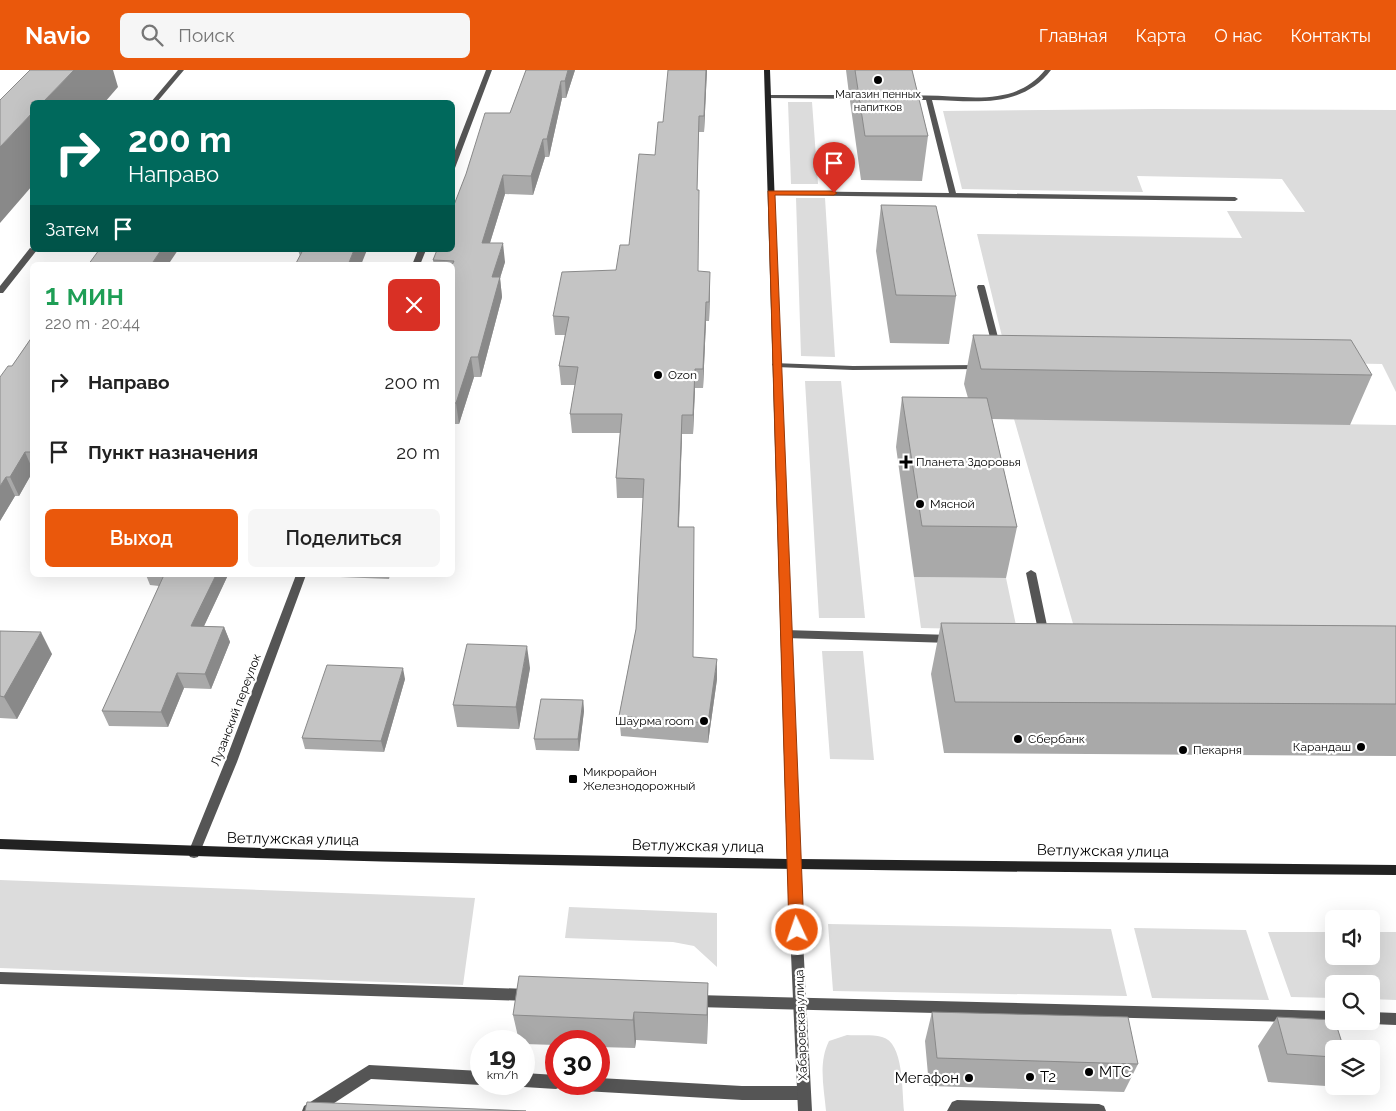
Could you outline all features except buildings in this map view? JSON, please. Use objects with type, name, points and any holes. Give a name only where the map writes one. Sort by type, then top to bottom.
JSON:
[{"type":"street","points":[[156,100],[181,70]]},
{"type":"street","points":[[455,160],[489,70]]},
{"type":"street","name":"Хабаровская улица","points":[[767,70],[793,864],[805,1111]]},
{"type":"street","points":[[899,98],[999,99],[1014,95],[1038,83],[1048,70]]},
{"type":"street","points":[[768,96],[870,97]]},
{"type":"street","points":[[928,98],[953,195]]},
{"type":"street","points":[[771,193],[1235,199]]},
{"type":"street","points":[[0,291],[31,252]]},
{"type":"street","points":[[981,288],[999,358]]},
{"type":"street","points":[[776,365],[853,368],[991,367]]},
{"type":"street","points":[[1032,573],[1045,641]]},
{"type":"street","name":"Лузанский переулок","points":[[194,853],[231,762],[300,577]]},
{"type":"street","points":[[785,634],[966,640]]},
{"type":"street","name":"Ветлужская улица","points":[[0,844],[194,853],[793,864],[1396,870]]},
{"type":"street","points":[[0,978],[544,996]]},
{"type":"street","points":[[682,1000],[1325,1017]]},
{"type":"street","points":[[1380,1018],[1396,1019]]},
{"type":"street","points":[[309,1111],[369,1072],[470,1077]]},
{"type":"street","points":[[610,1085],[742,1093],[804,1093]]},
{"type":"street","points":[[954,1111],[957,1107],[1099,1111]]},
{"type":"shaded area","points":[[788,102],[812,102],[818,184],[791,184]]},
{"type":"shaded area","points":[[1157,109],[1396,110],[1396,392],[1382,364],[1007,357],[977,234],[1242,238],[1227,211],[1305,212],[1282,179],[1137,176],[1143,192],[962,189],[943,111]]},
{"type":"shaded area","points":[[796,198],[825,198],[835,357],[801,356]]},
{"type":"shaded area","points":[[805,381],[841,381],[865,618],[819,618]]},
{"type":"shaded area","points":[[1014,419],[1396,425],[1396,638],[1076,634]]},
{"type":"shaded area","points":[[914,577],[1006,578],[1017,630],[921,628]]},
{"type":"shaded area","points":[[822,651],[863,651],[874,760],[830,759]]},
{"type":"shaded area","points":[[0,880],[475,898],[463,985],[0,968]]},
{"type":"shaded area","points":[[569,907],[717,913],[717,967],[694,946],[673,942],[565,938]]},
{"type":"shaded area","points":[[828,924],[1111,929],[1127,996],[833,991]]},
{"type":"shaded area","points":[[1134,928],[1246,930],[1269,1000],[1152,998]]},
{"type":"shaded area","points":[[1268,932],[1325,932],[1325,965],[1380,965],[1380,932],[1396,932],[1396,1000],[1380,999],[1380,975],[1325,975],[1325,998],[1291,997]]},
{"type":"shaded area","points":[[847,1035],[878,1036],[889,1041],[898,1058],[904,1111],[826,1111],[823,1067],[826,1049],[829,1041]]},
{"type":"place","name":"Магазин пенных напитков","points":[[878,80]]},
{"type":"place","name":"Ozon","points":[[658,375]]},
{"type":"place","name":"Планета Здоровья","points":[[906,462]]},
{"type":"place","name":"Мясной","points":[[920,504]]},
{"type":"place","name":"Шаурма room","points":[[704,721]]},
{"type":"place","name":"Сбербанк","points":[[1018,739]]},
{"type":"place","name":"Карандаш","points":[[1361,747]]},
{"type":"place","name":"Пекарня","points":[[1183,750]]},
{"type":"place","name":"Микрорайон Железнодорожный","points":[[573,779]]},
{"type":"place","name":"МТС","points":[[1089,1072]]},
{"type":"place","name":"T2","points":[[1030,1077]]},
{"type":"place","name":"Мегафон","points":[[969,1078]]},
{"type":"route","points":[[797,930],[793,864],[771,193],[834,193]]}]
